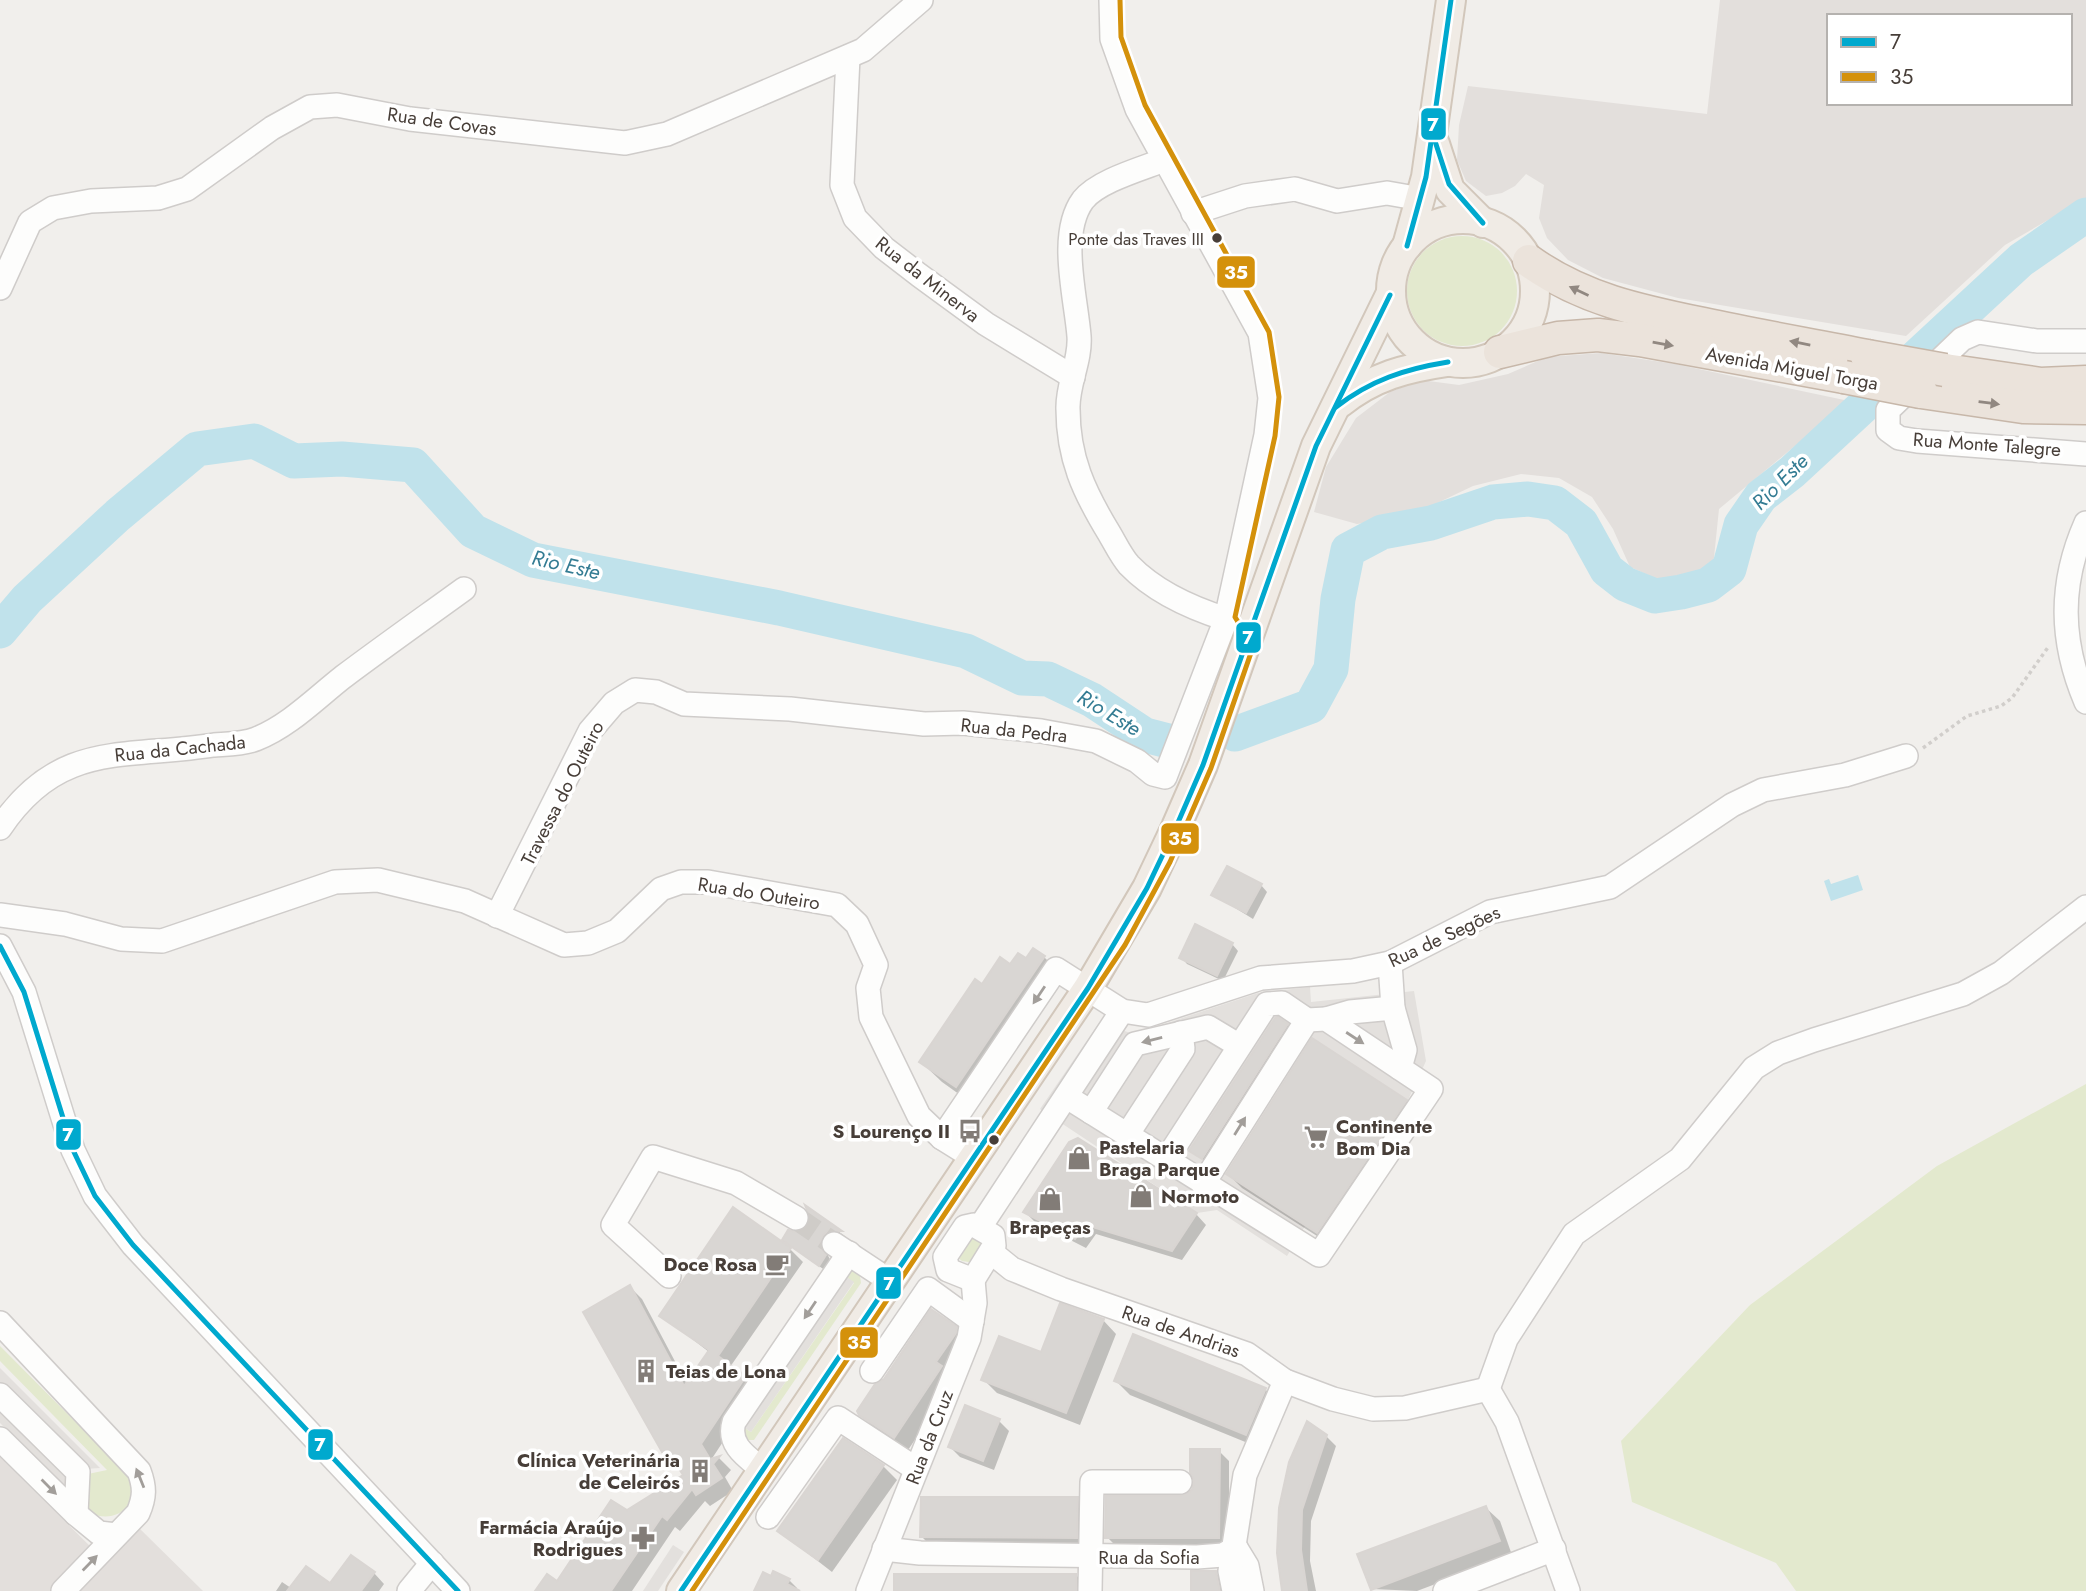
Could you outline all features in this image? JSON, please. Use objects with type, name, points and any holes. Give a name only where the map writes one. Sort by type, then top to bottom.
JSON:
[{"type":"highway","name":"Avenida Miguel Torga","points":[[1529,261],[1575,290],[1621,306],[1945,370],[2041,384],[2086,382]]},
{"type":"highway","name":"Avenida Miguel Torga","points":[[1500,352],[1558,338],[1598,335],[1640,340],[1921,392],[2023,407],[2086,408]]},
{"type":"main road","points":[[681,1591],[1088,988],[1147,888],[1203,765],[1316,446],[1390,295],[1396,263],[1406,246],[1421,198],[1433,135],[1451,0]]},
{"type":"main road","points":[[1433,135],[1437,157],[1450,190],[1483,223]]},
{"type":"main road","points":[[1336,407],[1357,390],[1396,370],[1448,362],[1471,363],[1500,352],[1512,344],[1526,327],[1534,305],[1535,282],[1529,261],[1516,242],[1498,228],[1460,219],[1444,221],[1429,227],[1406,246]]},
{"type":"main road","points":[[1390,295],[1399,326],[1409,339],[1427,354],[1448,362]]},
{"type":"street","name":"Rua de Covas","points":[[0,288],[9,243],[30,222],[53,208],[91,201],[159,198],[187,189],[272,128],[310,107],[337,105],[410,118],[625,143],[667,134],[863,50],[921,0]]},
{"type":"street","points":[[1111,0],[1112,39],[1137,109],[1260,333],[1270,398],[1266,435],[1226,619]]},
{"type":"street","name":"Rua da Minerva","points":[[848,57],[842,185],[855,218],[884,248],[986,324],[1073,377]]},
{"type":"street","points":[[1164,160],[1110,181],[1084,200],[1073,223],[1068,250],[1080,343],[1067,406],[1070,444],[1083,489],[1128,564],[1154,586],[1198,610],[1226,619],[1244,645]]},
{"type":"street","points":[[1193,213],[1245,196],[1295,189],[1337,201],[1388,193],[1421,198]]},
{"type":"street","name":"Rua Monte Talegre","points":[[2086,341],[2036,341],[1978,332],[1970,335],[1920,377],[1888,411],[1886,422],[1888,430],[1899,438],[1917,441],[2086,454]]},
{"type":"street","points":[[2086,523],[2066,579],[2066,630],[2075,677],[2086,702]]},
{"type":"street","name":"Rua da Cachada","points":[[0,828],[19,800],[49,777],[89,760],[131,751],[199,748],[255,740],[295,717],[380,649],[464,589]]},
{"type":"street","name":"Rua da Pedra","points":[[684,704],[790,709],[924,724],[963,723],[1041,731],[1096,741],[1137,761],[1153,775],[1165,777],[1226,619]]},
{"type":"street","name":"Travessa do Outeiro","points":[[497,916],[590,732],[602,714],[635,690],[656,692],[684,704]]},
{"type":"street","name":"Rua de Segões","points":[[1122,1011],[1149,1015],[1261,978],[1353,971],[1390,963],[1490,912],[1610,887],[1732,805],[1763,790],[1845,775],[1906,756]]},
{"type":"street","name":"Rua do Outeiro","points":[[0,915],[65,924],[121,939],[162,941],[335,882],[378,880],[466,901],[564,945],[587,943],[617,931],[661,889],[681,882],[720,884],[837,905],[857,924],[876,965],[868,999],[875,1029],[919,1116],[942,1138],[974,1158]]},
{"type":"street","points":[[1568,1591],[1507,1423],[1488,1389],[1506,1339],[1574,1234],[1680,1159],[1754,1068],[1778,1053],[1963,993],[2001,973],[2086,907]]},
{"type":"street","points":[[0,946],[10,981],[74,1150],[95,1196],[133,1245],[458,1591]]},
{"type":"street","points":[[1390,963],[1393,1008],[1405,1051],[1401,1068]]},
{"type":"street","points":[[942,1138],[1056,970],[1122,1011],[980,1227]]},
{"type":"street","points":[[1067,1097],[1203,1184],[1319,1255],[1431,1089],[1401,1068],[1317,1019],[1282,1003],[1266,1004],[1166,1160]]},
{"type":"street","points":[[1203,1184],[1317,1019],[1350,1012],[1393,1008]]},
{"type":"street","points":[[1091,1112],[1135,1044],[1208,1027],[1238,1045]]},
{"type":"street","points":[[1127,1135],[1183,1049],[1181,1032]]},
{"type":"street","points":[[669,1276],[613,1225],[653,1157],[736,1183],[796,1218]]},
{"type":"street","points":[[929,1225],[954,1243]]},
{"type":"street","points":[[965,1227],[980,1227],[993,1236],[994,1246],[973,1280],[960,1277],[944,1264],[965,1227]]},
{"type":"street","points":[[763,1470],[734,1442],[731,1433],[734,1422],[841,1249],[891,1281]]},
{"type":"street","name":"Rua de Andrias","points":[[991,1252],[1012,1269],[1061,1289],[1247,1354],[1285,1381],[1373,1409],[1405,1408],[1488,1389]]},
{"type":"street","name":"Rua da Cruz","points":[[868,1591],[969,1338],[975,1303],[973,1280]]},
{"type":"street","points":[[872,1371],[928,1289],[972,1321]]},
{"type":"street","points":[[0,1323],[139,1471],[144,1500],[138,1513],[63,1591]]},
{"type":"street","points":[[1234,1591],[1230,1572],[1236,1548],[1245,1475],[1285,1381]]},
{"type":"street","points":[[0,1395],[78,1472],[76,1514]]},
{"type":"street","points":[[768,1517],[838,1418],[916,1469]]},
{"type":"street","points":[[0,1439],[99,1533],[117,1535]]},
{"type":"street","points":[[1090,1591],[1092,1482],[1180,1482]]},
{"type":"street","points":[[1236,1548],[1247,1566],[1252,1591]]},
{"type":"street","name":"Rua da Sofia","points":[[884,1549],[920,1553],[1197,1557],[1223,1555],[1236,1548]]},
{"type":"street","points":[[1445,1591],[1554,1549]]},
{"type":"street","points":[[409,1591],[432,1563]]},
{"type":"path","points":[[1906,756],[1967,716],[2001,706],[2012,698],[2048,647],[2066,630]]},
{"type":"shaded area","points":[[1720,0],[2086,0],[2086,198],[2005,245],[1906,336],[1678,298],[1603,278],[1568,260],[1547,238],[1539,218],[1544,185],[1526,174],[1515,186],[1502,193],[1486,196],[1466,181],[1457,160],[1459,125],[1468,86],[1707,114]]},
{"type":"shaded area","points":[[1601,353],[1675,364],[1849,401],[1719,509],[1713,567],[1689,579],[1655,578],[1630,567],[1613,529],[1592,497],[1559,478],[1521,474],[1473,486],[1410,516],[1357,524],[1314,512],[1326,467],[1356,418],[1390,392],[1421,380],[1459,385],[1508,374],[1547,357]]},
{"type":"shaded area","points":[[1310,987],[1311,1002],[1414,991],[1426,1061],[1408,1100],[1306,1034],[1218,1169],[1305,1226],[1287,1256],[1217,1210],[1197,1213],[1040,1109],[1099,1023],[1134,1034],[1258,993]]},
{"type":"shaded area","points":[[844,1275],[854,1282],[751,1432],[740,1425]]},
{"type":"shaded area","points":[[0,1368],[100,1468],[85,1469],[0,1385]]},
{"type":"shaded area","points":[[0,1406],[71,1475],[68,1490],[0,1423]]},
{"type":"shaded area","points":[[0,1457],[107,1563],[140,1529],[203,1591],[0,1591]]},
{"type":"shaded area","points":[[673,1545],[684,1552],[658,1591],[643,1591]]},
{"type":"green space","points":[[1462,236],[1483,240],[1501,252],[1513,270],[1517,291],[1513,312],[1501,330],[1483,342],[1462,346],[1441,342],[1423,330],[1411,312],[1407,291],[1411,270],[1423,252],[1441,240]]},
{"type":"green space","points":[[2086,1084],[2086,1591],[1796,1591],[1776,1563],[1632,1502],[1621,1441],[1750,1305],[1937,1166]]},
{"type":"green space","points":[[972,1233],[988,1240],[975,1263],[962,1261],[956,1256]]},
{"type":"green space","points":[[852,1270],[860,1276],[861,1283],[754,1440],[744,1440],[740,1425],[751,1432],[854,1283],[844,1275]]},
{"type":"green space","points":[[0,1346],[126,1473],[133,1488],[132,1504],[126,1509],[111,1516],[87,1513],[88,1474],[107,1470],[0,1361]]},
{"type":"water","points":[[1858,875],[1863,890],[1831,901],[1824,881],[1829,879],[1831,884]]},
{"type":"building","points":[[1227,866],[1262,884],[1246,913],[1211,895]]},
{"type":"building","points":[[1195,924],[1233,943],[1217,976],[1179,958]]},
{"type":"building","points":[[1033,948],[1045,956],[956,1087],[919,1062],[975,979],[982,984],[1000,957],[1010,964],[1018,953],[1026,958]]},
{"type":"building","points":[[1278,1017],[1288,1024],[1202,1159],[1189,1151]]},
{"type":"building","name":"Continente Bom Dia","points":[[1312,1038],[1407,1100],[1317,1233],[1226,1174]]},
{"type":"building","points":[[1078,1138],[1197,1213],[1172,1251],[1086,1225],[1075,1239],[1023,1212],[1069,1142]]},
{"type":"building","points":[[805,1205],[842,1231],[828,1231],[823,1236],[820,1244],[826,1255],[819,1266],[782,1240],[788,1230],[797,1232],[808,1226],[810,1217]]},
{"type":"building","points":[[733,1207],[791,1248],[718,1356],[746,1376],[701,1444],[710,1459],[720,1456],[713,1464],[722,1478],[696,1495],[692,1489],[667,1520],[662,1516],[611,1591],[535,1591],[547,1574],[557,1581],[611,1500],[627,1510],[683,1475],[667,1450],[662,1452],[583,1312],[630,1285],[684,1386],[709,1350],[659,1316]]},
{"type":"building","points":[[1060,1303],[1104,1319],[1066,1413],[981,1380],[999,1336],[1041,1352]]},
{"type":"building","points":[[931,1309],[957,1327],[956,1333],[936,1362],[942,1366],[894,1438],[857,1411],[875,1384],[884,1379]]},
{"type":"building","points":[[1133,1334],[1266,1388],[1246,1435],[1114,1381]]},
{"type":"building","points":[[965,1405],[1000,1419],[983,1461],[948,1447]]},
{"type":"building","points":[[1307,1421],[1327,1435],[1302,1510],[1301,1550],[1307,1591],[1282,1591],[1277,1553],[1279,1508],[1289,1462]]},
{"type":"building","points":[[843,1438],[884,1465],[818,1560],[777,1531]]},
{"type":"building","points":[[1190,1449],[1220,1449],[1219,1538],[1105,1538],[1106,1496],[1180,1496],[1192,1490],[1194,1481],[1190,1472]]},
{"type":"building","points":[[921,1497],[1078,1497],[1077,1538],[920,1537]]},
{"type":"building","points":[[1486,1506],[1500,1541],[1371,1590],[1357,1554]]},
{"type":"building","points":[[351,1555],[375,1572],[361,1591],[287,1591],[306,1566],[330,1583]]},
{"type":"building","points":[[773,1571],[790,1579],[787,1584],[800,1591],[754,1591],[763,1572],[771,1576]]},
{"type":"building","points":[[1191,1571],[1216,1571],[1220,1591],[1191,1591]]},
{"type":"building","points":[[894,1574],[1076,1574],[1076,1591],[894,1591]]},
{"type":"waterway","name":"Rio Este","points":[[1235,734],[1311,706],[1331,669],[1338,599],[1348,550],[1382,532],[1431,523],[1493,502],[1528,499],[1555,503],[1581,523],[1607,570],[1625,584],[1655,596],[1708,585],[1729,569],[1741,525],[1761,496],[1792,472],[2021,260],[2086,215]]},
{"type":"waterway","name":"Rio Este","points":[[0,631],[27,599],[118,515],[197,449],[254,441],[294,461],[342,459],[413,465],[473,531],[533,560],[779,608],[966,651],[1022,678],[1048,679],[1092,700],[1145,735],[1172,742]]},
{"type":"tunnel","points":[[796,1218],[834,1244]]},
{"type":"transit line","name":"35","points":[[692,1591],[1125,945],[1170,862],[1211,768],[1253,647],[1235,617],[1275,436],[1279,397],[1269,332],[1145,105],[1121,37],[1120,0]]},
{"type":"transit line","name":"7","points":[[1407,246],[1426,177],[1451,0]]},
{"type":"transit line","name":"7","points":[[1433,135],[1449,184],[1483,223]]},
{"type":"transit line","name":"7","points":[[681,1591],[1088,988],[1147,888],[1203,765],[1316,446],[1390,295]]},
{"type":"transit line","name":"7","points":[[1336,407],[1389,377],[1448,362]]},
{"type":"transit line","name":"7","points":[[0,946],[24,992],[73,1150],[95,1196],[133,1245],[458,1591]]},
{"type":"place","name":"Ponte das Traves III","points":[[1217,238]]},
{"type":"place","name":"S Lourenço II","points":[[970,1131]]},
{"type":"place","name":"Continente Bom Dia","points":[[1316,1137]]},
{"type":"place","name":"Pastelaria Braga Parque","points":[[1079,1158]]},
{"type":"place","name":"Normoto","points":[[1141,1196]]},
{"type":"place","name":"Brapeças","points":[[1050,1199]]},
{"type":"place","name":"Doce Rosa","points":[[777,1264]]},
{"type":"place","name":"Teias de Lona","points":[[646,1371]]},
{"type":"place","name":"Clínica Veterinária de Celeirós","points":[[700,1471]]},
{"type":"place","name":"Farmácia Araújo Rodrigues","points":[[643,1538]]}]
